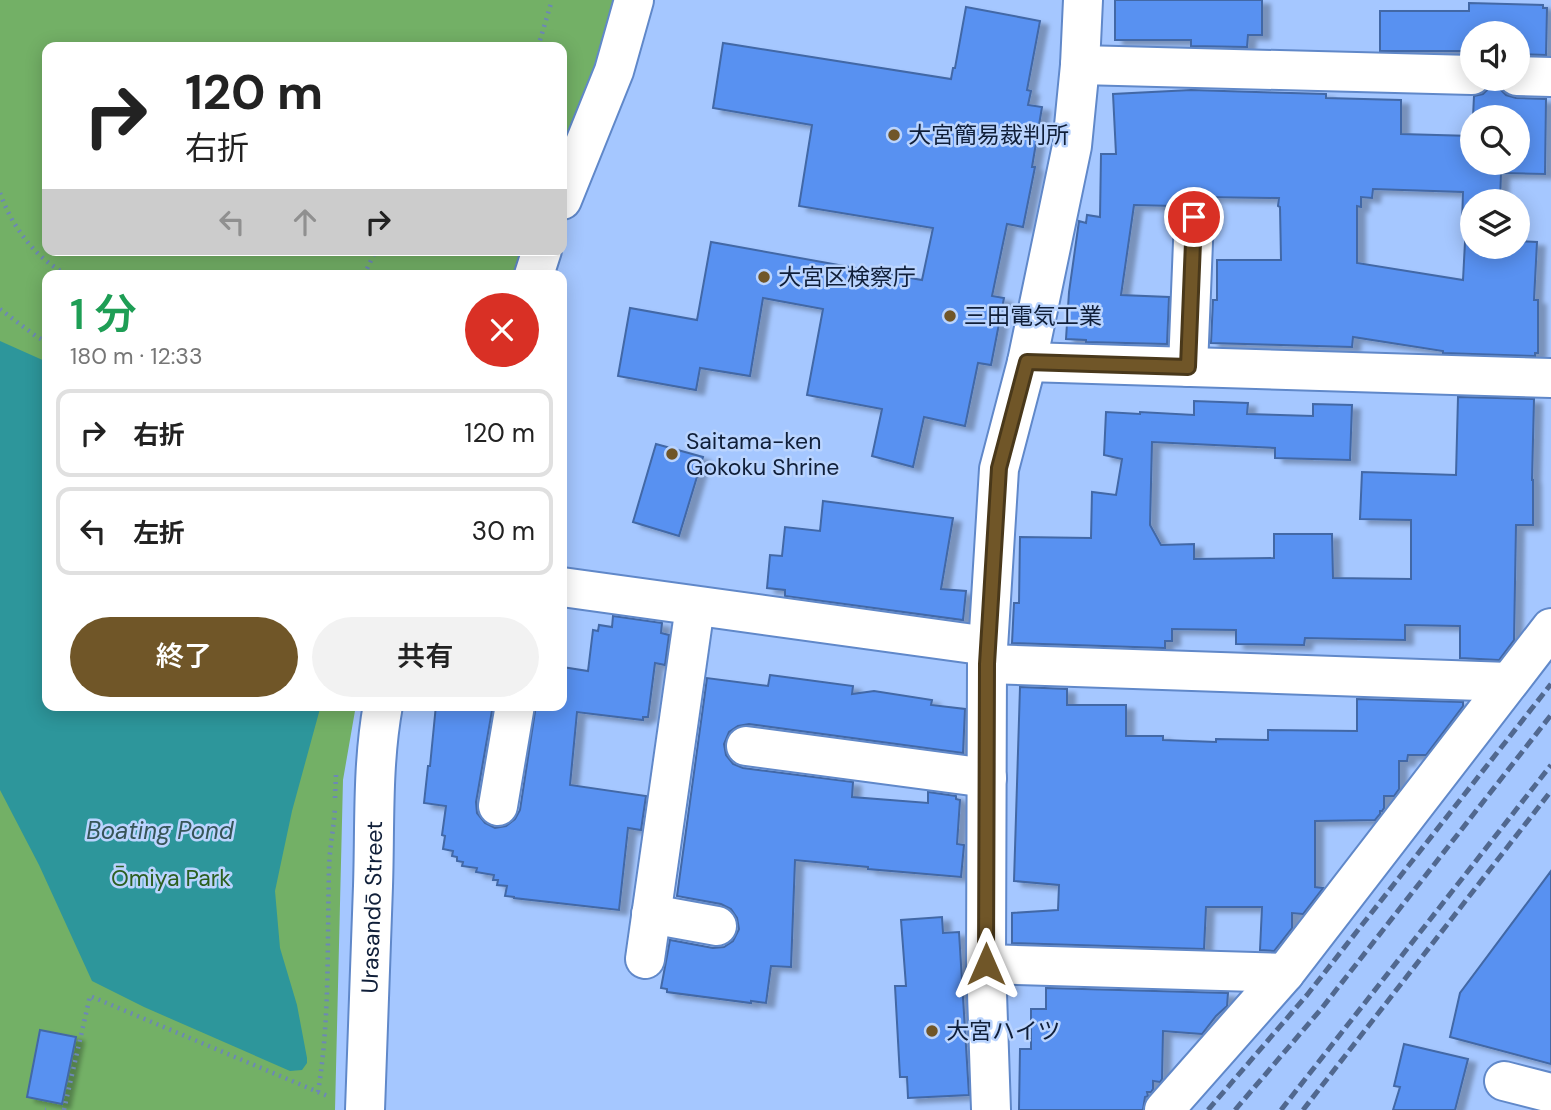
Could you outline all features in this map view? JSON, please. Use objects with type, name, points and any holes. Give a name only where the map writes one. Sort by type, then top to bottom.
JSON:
[{"type":"street","points":[[567,188],[614,71],[634,0]]},
{"type":"street","points":[[990,1110],[986,964],[987,655],[999,468],[1027,362],[1072,146],[1083,0]]},
{"type":"street","points":[[1080,65],[1460,75]]},
{"type":"street","points":[[1530,76],[1551,77]]},
{"type":"street","points":[[1188,367],[1194,217]]},
{"type":"street","points":[[1027,362],[1551,378]]},
{"type":"street","points":[[567,588],[695,606],[987,655],[1509,682]]},
{"type":"street","points":[[645,959],[695,606]]},
{"type":"street","points":[[1164,1110],[1285,973],[1551,628]]},
{"type":"street","name":"Urasandō Street","points":[[365,1110],[374,806],[382,711]]},
{"type":"street","points":[[498,806],[514,711]]},
{"type":"street","points":[[746,746],[987,778]]},
{"type":"street","points":[[651,914],[717,926]]},
{"type":"street","points":[[986,964],[1285,973]]},
{"type":"street","points":[[1504,1081],[1551,1093]]},
{"type":"path","points":[[539,42],[552,0]]},
{"type":"path","points":[[0,193],[24,239],[42,256]]},
{"type":"path","points":[[42,256],[59,270]]},
{"type":"path","points":[[0,309],[42,340]]},
{"type":"path","points":[[318,1092],[328,988],[329,867],[337,769]]},
{"type":"path","points":[[64,1110],[90,996],[365,1110]]},
{"type":"green space","name":"Ōmiya Park","points":[[0,0],[623,0],[567,158],[567,42],[42,42],[42,256],[527,256],[521,270],[42,270],[42,711],[355,711],[343,780],[335,1110],[0,1110]]},
{"type":"water","name":"Boating Pond","points":[[0,341],[42,360],[42,711],[319,711],[292,811],[275,891],[280,948],[297,1005],[307,1058],[302,1070],[290,1071],[144,1007],[92,981],[39,865],[0,790]]},
{"type":"building","points":[[1115,0],[1262,0],[1262,35],[1248,35],[1247,47],[1191,46],[1191,40],[1115,40]]},
{"type":"building","points":[[1469,3],[1543,5],[1543,8],[1547,8],[1546,55],[1530,54],[1530,21],[1460,21],[1460,51],[1380,51],[1380,11],[1469,11]]},
{"type":"building","points":[[966,7],[1040,21],[1027,90],[1031,91],[1028,105],[1042,107],[1032,167],[1035,167],[1023,227],[1007,224],[992,296],[1004,298],[991,365],[978,363],[965,426],[924,417],[913,467],[872,456],[882,409],[807,395],[823,309],[763,298],[750,376],[700,368],[696,390],[618,376],[630,308],[697,320],[711,242],[922,280],[933,228],[799,206],[812,125],[713,108],[723,43],[951,79]]},
{"type":"building","points":[[1191,90],[1326,94],[1326,98],[1401,100],[1401,134],[1460,136],[1460,175],[1501,175],[1500,189],[1460,189],[1460,192],[1373,189],[1372,198],[1361,197],[1361,207],[1357,206],[1357,263],[1463,280],[1464,259],[1530,259],[1530,242],[1537,242],[1534,300],[1538,300],[1538,353],[1535,353],[1535,356],[1443,353],[1353,337],[1352,347],[1211,343],[1213,300],[1217,300],[1217,260],[1281,260],[1279,198],[1194,195],[1183,198],[1175,206],[1134,205],[1121,295],[1169,297],[1167,344],[1066,339],[1069,292],[1079,221],[1086,223],[1087,215],[1100,217],[1101,154],[1116,154],[1113,94]]},
{"type":"building","points":[[1486,91],[1502,91],[1516,98],[1546,99],[1545,174],[1530,174],[1530,105],[1474,105],[1474,96]]},
{"type":"building","points":[[1458,397],[1534,399],[1533,525],[1516,525],[1514,640],[1499,660],[1460,658],[1460,626],[1405,625],[1405,640],[1305,638],[1304,645],[1236,644],[1236,630],[1172,629],[1172,641],[1165,641],[1165,648],[1012,643],[1014,603],[1019,603],[1020,537],[1091,538],[1092,492],[1116,495],[1122,459],[1104,455],[1106,412],[1194,415],[1194,401],[1248,403],[1247,414],[1313,416],[1313,404],[1352,405],[1350,460],[1275,458],[1275,448],[1152,442],[1150,525],[1161,545],[1194,544],[1194,559],[1274,558],[1274,534],[1332,534],[1333,578],[1411,579],[1411,520],[1360,519],[1362,472],[1456,475]]},
{"type":"building","points":[[656,444],[703,457],[679,536],[633,522]]},
{"type":"building","points":[[823,501],[953,518],[941,589],[966,591],[963,620],[785,596],[785,590],[767,588],[770,555],[782,556],[785,527],[820,531]]},
{"type":"building","points":[[613,616],[662,623],[661,633],[669,635],[665,665],[655,663],[648,717],[643,717],[643,720],[577,712],[570,785],[646,796],[641,830],[628,828],[619,910],[505,896],[507,886],[497,885],[498,880],[493,880],[494,875],[476,872],[477,868],[462,866],[463,862],[452,856],[453,851],[443,849],[446,806],[424,803],[435,711],[492,711],[476,802],[477,813],[485,823],[495,828],[506,826],[515,819],[520,810],[535,711],[567,711],[567,668],[588,671],[593,630],[598,631],[599,625],[612,627]]},
{"type":"building","points":[[770,675],[853,686],[852,694],[874,691],[932,700],[931,705],[965,709],[963,753],[749,724],[738,726],[729,732],[724,744],[726,755],[733,764],[743,768],[853,782],[852,797],[928,803],[928,792],[956,796],[956,799],[960,800],[957,844],[964,845],[961,877],[795,860],[791,967],[771,966],[766,1003],[667,992],[667,989],[661,988],[670,940],[713,948],[724,947],[733,941],[739,929],[737,918],[731,909],[721,904],[677,896],[707,678],[768,686]]},
{"type":"building","points":[[1020,687],[1067,689],[1067,705],[1126,705],[1126,736],[1163,736],[1163,740],[1268,740],[1268,730],[1357,731],[1357,699],[1463,702],[1463,706],[1426,755],[1408,755],[1407,761],[1399,761],[1399,789],[1394,796],[1384,796],[1384,808],[1375,820],[1315,821],[1315,887],[1323,888],[1303,914],[1292,913],[1292,928],[1274,951],[1260,950],[1262,907],[1206,907],[1204,949],[1012,943],[1012,913],[1058,910],[1059,885],[1014,881]]},
{"type":"building","points":[[1551,871],[1551,1064],[1450,1037],[1460,993]]},
{"type":"building","name":"大宮ハイツ","points":[[942,917],[943,933],[959,932],[969,1095],[908,1098],[907,1077],[900,1077],[895,986],[906,986],[901,920]]},
{"type":"building","points":[[1046,988],[1228,993],[1227,1006],[1202,1034],[1163,1031],[1162,1079],[1160,1082],[1153,1081],[1153,1089],[1147,1092],[1143,1110],[1019,1110],[1020,1049],[1031,1049],[1031,1009],[1046,1009]]},
{"type":"building","points":[[40,1030],[76,1037],[62,1104],[27,1097]]},
{"type":"building","points":[[1404,1044],[1468,1059],[1455,1110],[1393,1110],[1400,1087],[1394,1086]]},
{"type":"railway","points":[[1208,1110],[1307,995],[1551,684]]},
{"type":"railway","points":[[1235,1110],[1322,1008],[1551,715]]},
{"type":"railway","points":[[1281,1110],[1551,765]]},
{"type":"railway","points":[[1303,1110],[1551,791]]},
{"type":"place","name":"大宮簡易裁判所","points":[[894,135]]},
{"type":"place","name":"大宮区検察庁","points":[[764,277]]},
{"type":"place","name":"三田電気工業","points":[[950,316]]},
{"type":"place","name":"Saitama-ken Gokoku Shrine","points":[[672,454]]},
{"type":"place","name":"大宮ハイツ","points":[[932,1031]]},
{"type":"route","points":[[986,964],[987,664],[999,468],[1027,362],[1188,367],[1194,217]]}]
